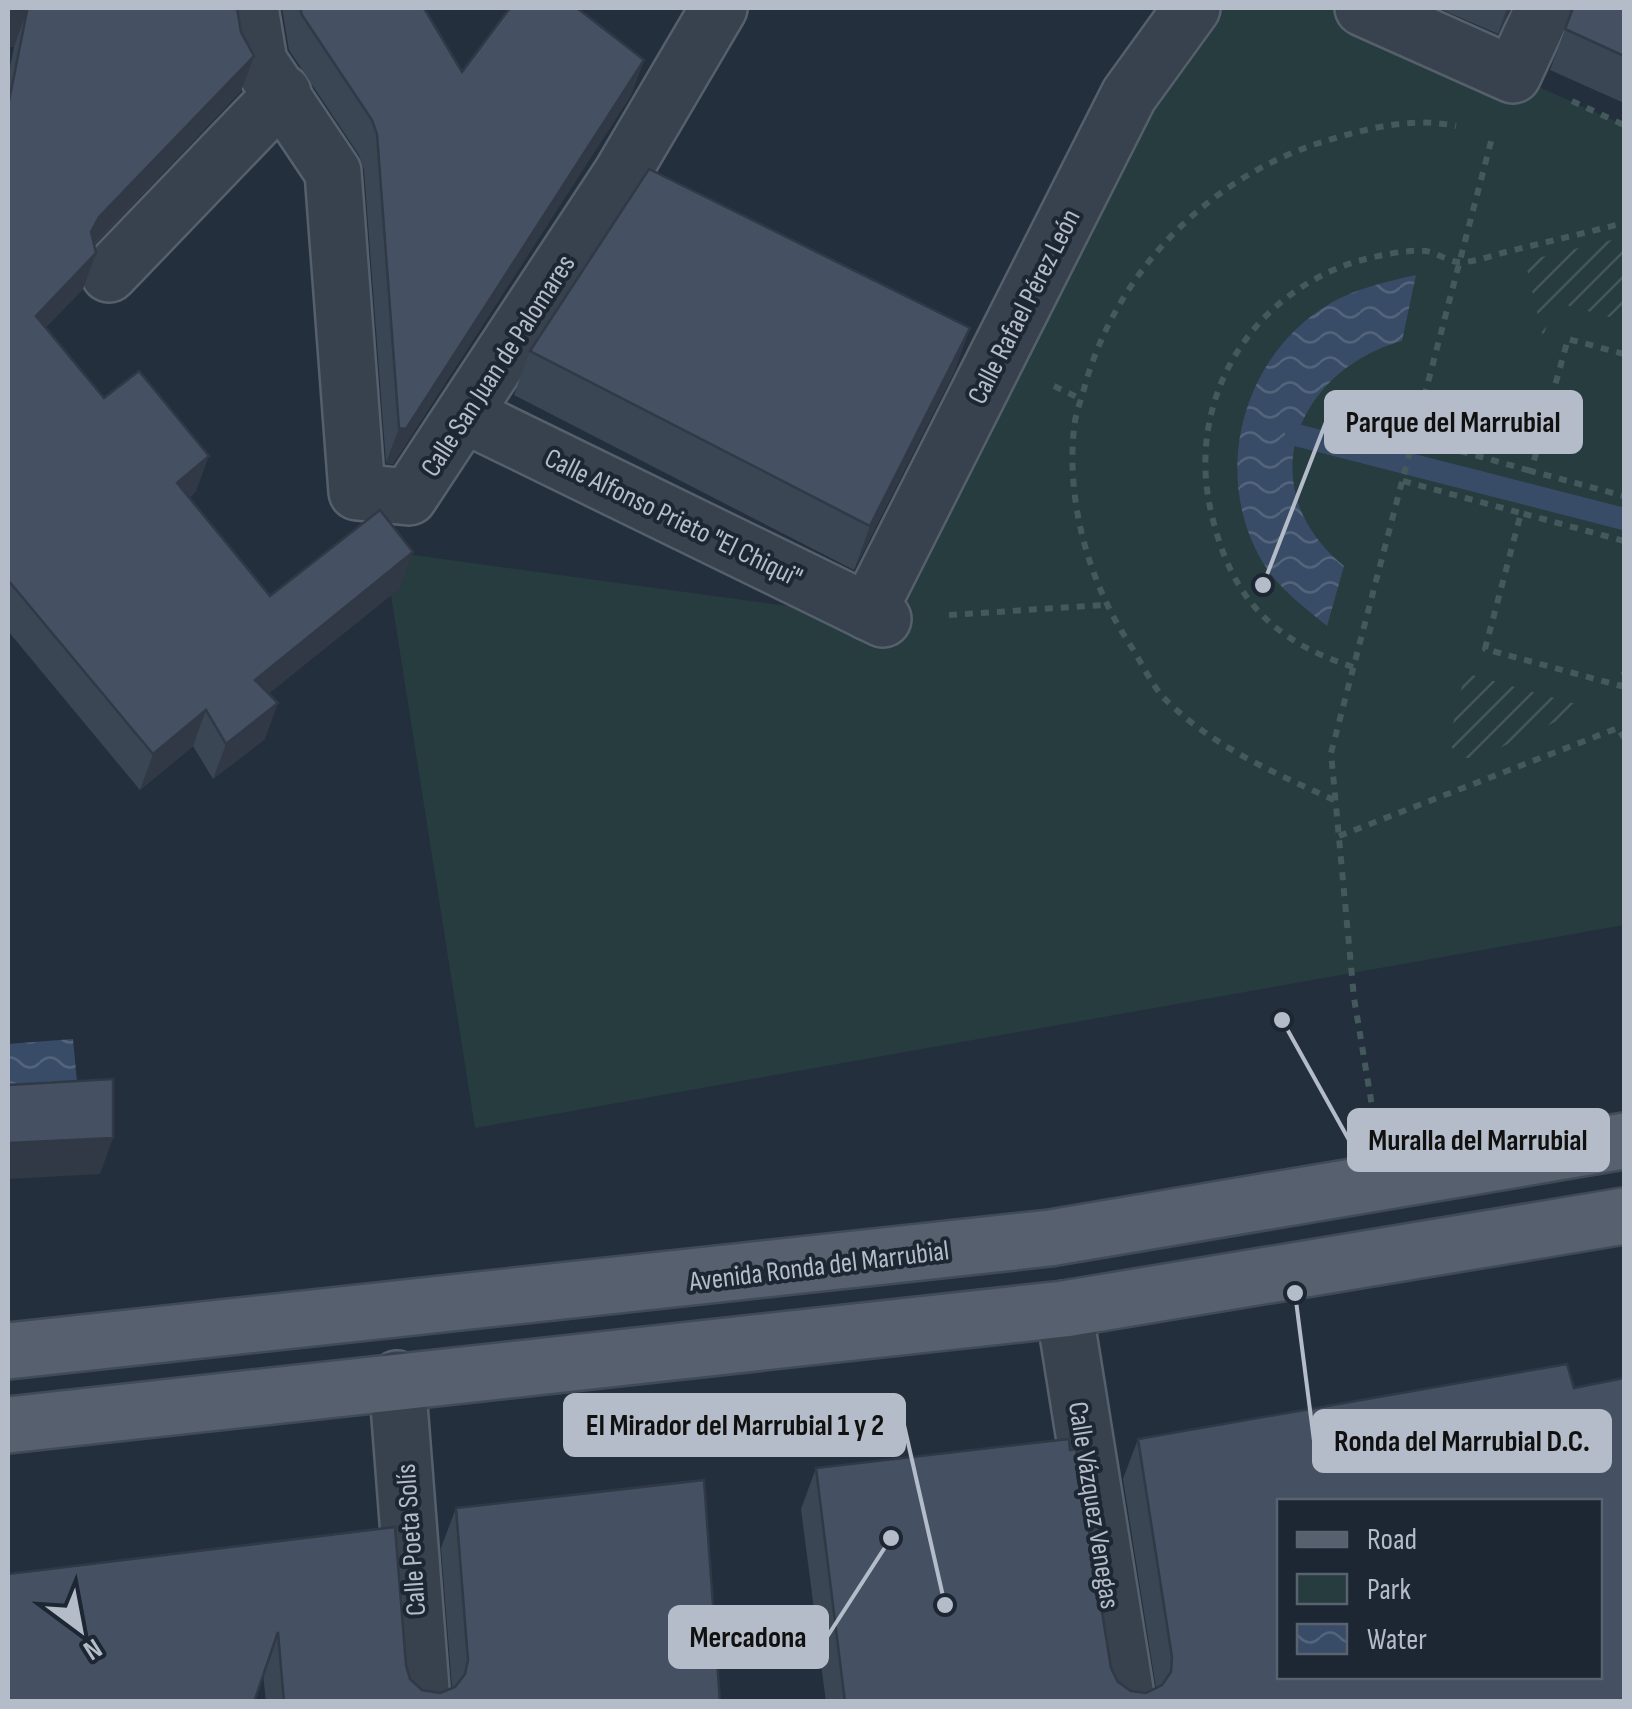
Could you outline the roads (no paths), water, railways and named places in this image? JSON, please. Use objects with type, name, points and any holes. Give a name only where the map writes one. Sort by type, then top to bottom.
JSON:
[{"type":"main road","name":"Avenida Ronda del Marrubial","points":[[8,1350],[1050,1238],[1624,1140]]},
{"type":"main road","points":[[8,1426],[397,1380],[1064,1310],[1624,1216]]},
{"type":"street","name":"Calle San Juan de Palomares","points":[[250,8],[259,62],[333,172],[357,492],[409,497],[622,173],[719,8]]},
{"type":"street","name":"Calle Rafael Pérez León","points":[[876,616],[1129,95],[1192,8]]},
{"type":"street","points":[[1363,8],[1513,75],[1544,8]]},
{"type":"street","points":[[109,274],[283,93]]},
{"type":"street","points":[[622,173],[675,200]]},
{"type":"street","points":[[942,332],[1002,361]]},
{"type":"street","name":"Calle Alfonso Prieto \"El Chiqui\"","points":[[464,415],[876,616]]},
{"type":"street","name":"Calle Vázquez Venegas","points":[[1064,1310],[1126,1702]]},
{"type":"street","name":"Calle Poeta Solís","points":[[397,1380],[422,1702]]},
{"type":"water","points":[[1416,275],[1402,341],[1365,356],[1334,378],[1311,405],[1297,436],[1293,469],[1298,503],[1315,536],[1344,566],[1327,626],[1275,579],[1247,527],[1239,491],[1238,455],[1244,419],[1256,385],[1299,326],[1350,294]]},
{"type":"water","points":[[73,1039],[80,1114],[8,1118],[8,1044]]},
{"type":"waterway","points":[[1296,435],[1624,519]]},
{"type":"place","name":"Parque del Marrubial","points":[[1263,585]]},
{"type":"place","name":"Muralla del Marrubial","points":[[1282,1020]]},
{"type":"place","name":"Ronda del Marrubial D.C.","points":[[1295,1293]]},
{"type":"place","name":"Mercadona","points":[[891,1538]]},
{"type":"place","name":"El Mirador del Marrubial 1 y 2","points":[[945,1605]]}]
